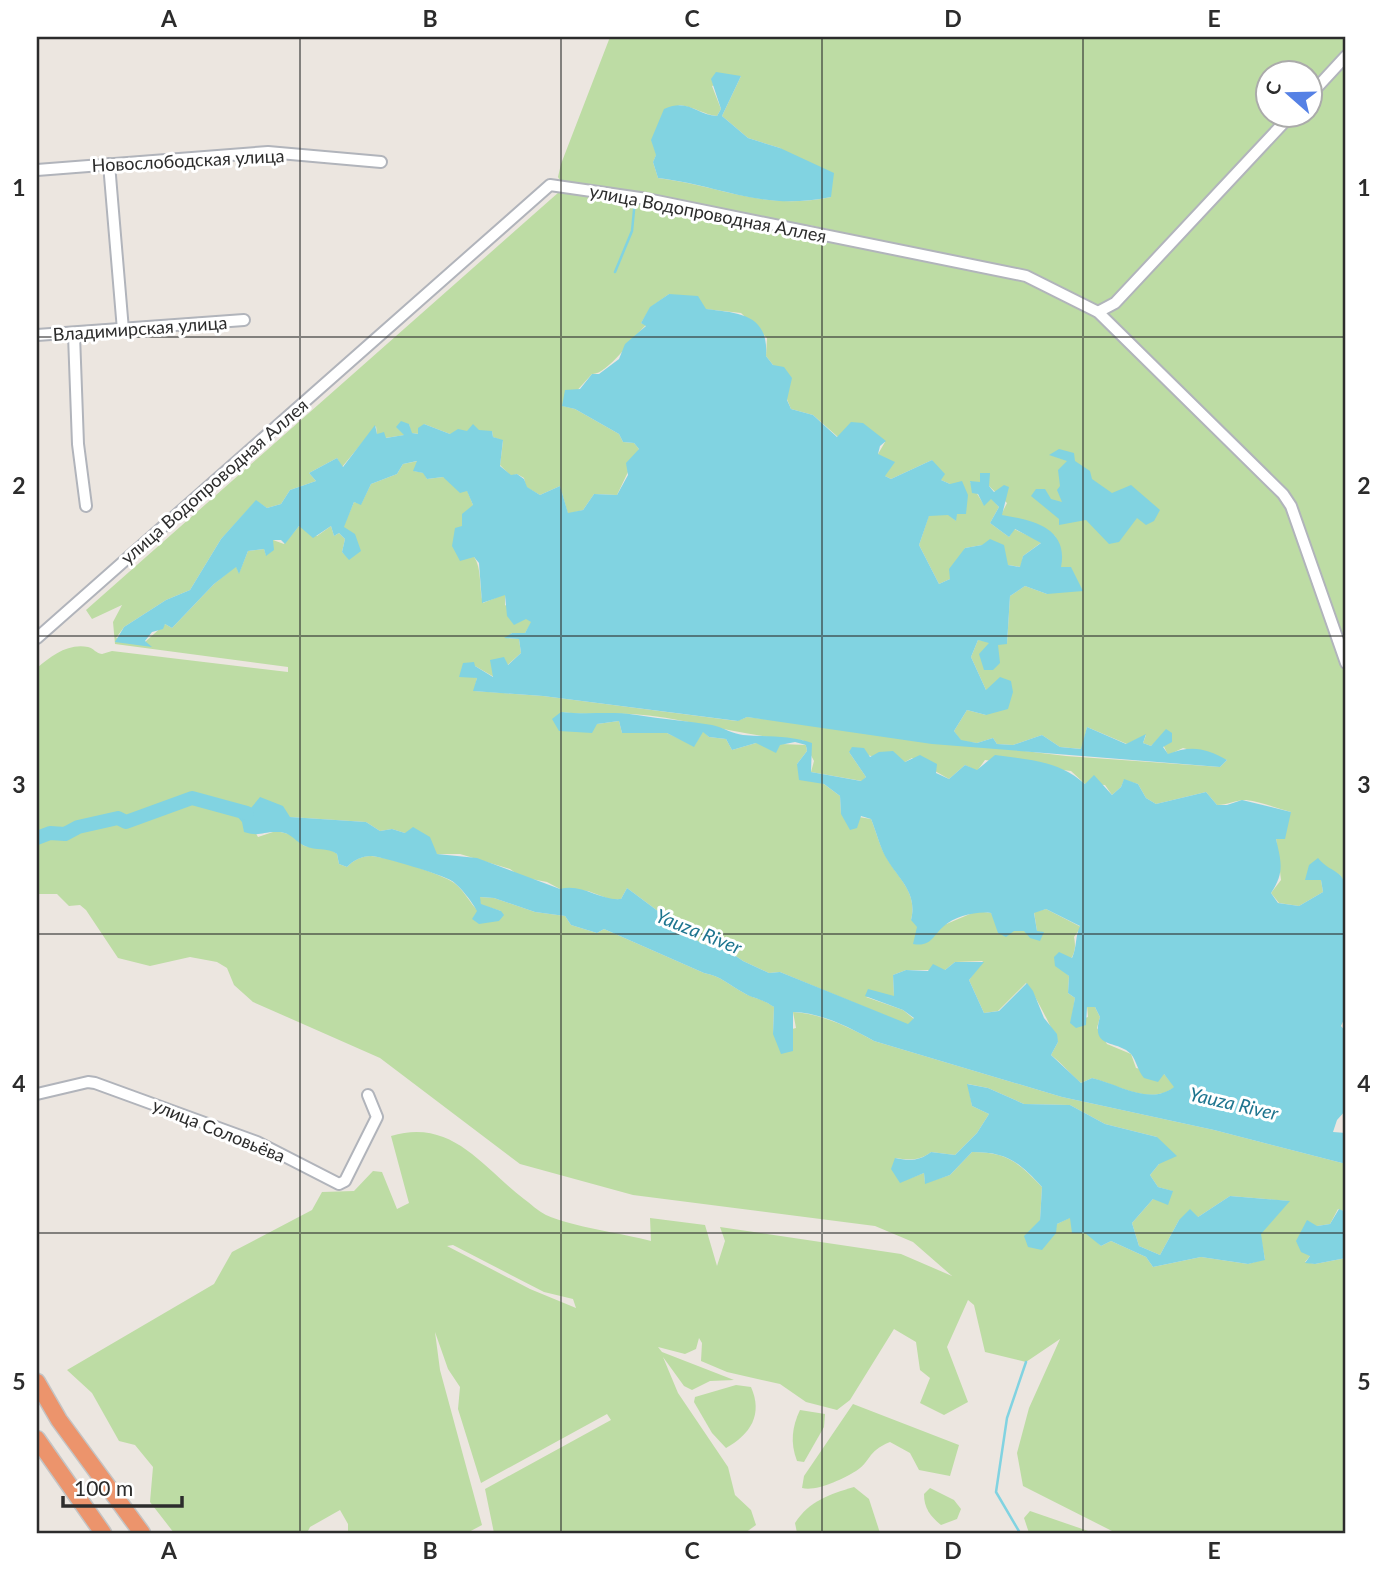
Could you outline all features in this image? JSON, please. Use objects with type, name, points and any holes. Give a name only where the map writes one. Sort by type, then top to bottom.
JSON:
[{"type":"highway","points":[[37,1382],[59,1420],[142,1533]]},
{"type":"highway","points":[[37,1439],[103,1533]]},
{"type":"street","points":[[1324,80],[1346,56]]},
{"type":"street","points":[[1098,312],[1115,303],[1277,130]]},
{"type":"street","name":"Новослободская улица","points":[[37,170],[268,152],[381,162]]},
{"type":"street","points":[[109,164],[123,330]]},
{"type":"street","name":"улица Водопроводная Аллея","points":[[37,638],[550,185],[647,199],[1026,276],[1098,312],[1283,494],[1291,506],[1346,663]]},
{"type":"street","name":"Владимирская улица","points":[[37,335],[74,335],[244,320]]},
{"type":"street","points":[[74,335],[78,444],[86,506]]},
{"type":"street","name":"улица Соловьёва","points":[[37,1094],[88,1082],[95,1083],[257,1142],[339,1184],[345,1181],[377,1117],[369,1095]]},
{"type":"green space","points":[[610,37],[1346,37],[1346,888],[1340,875],[1327,870],[1306,880],[1321,880],[1323,892],[1299,906],[1279,903],[1271,893],[1281,880],[1276,838],[1291,812],[1257,802],[1242,800],[1217,805],[1206,792],[1156,804],[1146,798],[1138,784],[1124,780],[1112,795],[1105,785],[1085,784],[1071,771],[985,760],[977,771],[965,765],[949,779],[912,758],[905,762],[849,752],[866,777],[862,781],[811,772],[814,761],[806,746],[807,751],[797,764],[840,796],[841,814],[871,819],[885,855],[909,893],[912,901],[911,920],[944,925],[977,911],[991,913],[1000,923],[1011,928],[1037,931],[1034,912],[1046,909],[1081,927],[1074,937],[1073,954],[1062,969],[1069,976],[1068,993],[1075,998],[1071,1023],[1088,1017],[1087,1006],[1095,1007],[1100,1017],[1097,1028],[1107,1044],[1131,1054],[1136,1068],[1164,1074],[1175,1087],[1155,1095],[1134,1092],[1092,1078],[1081,1083],[1051,1055],[1058,1042],[1026,983],[998,1011],[984,1013],[969,980],[983,961],[955,962],[945,970],[906,970],[893,975],[894,996],[866,997],[903,1010],[914,1019],[908,1025],[780,972],[769,973],[743,961],[724,948],[702,944],[627,888],[621,899],[612,900],[588,891],[560,889],[547,882],[521,877],[510,869],[460,854],[437,854],[405,833],[392,829],[380,831],[366,822],[290,817],[240,806],[258,837],[276,831],[293,835],[304,846],[330,849],[337,854],[339,864],[347,867],[364,857],[389,859],[451,881],[463,891],[483,916],[490,919],[499,921],[501,911],[481,905],[479,897],[494,898],[535,912],[565,916],[571,925],[597,933],[604,929],[715,976],[774,1007],[773,1034],[796,1028],[793,1012],[814,1015],[845,1026],[874,1041],[1062,1097],[1214,1130],[1346,1164],[1346,1212],[1338,1209],[1330,1224],[1317,1226],[1310,1256],[1305,1262],[1315,1264],[1346,1258],[1346,1533],[1116,1533],[1023,1486],[1017,1453],[1029,1408],[1060,1339],[1026,1362],[985,1352],[974,1305],[968,1300],[947,1347],[968,1402],[944,1415],[920,1403],[930,1378],[920,1370],[916,1342],[894,1329],[850,1400],[837,1410],[806,1402],[780,1384],[727,1372],[701,1361],[702,1343],[699,1338],[696,1349],[685,1354],[658,1347],[662,1352],[734,1380],[710,1381],[692,1390],[684,1386],[663,1357],[678,1393],[728,1467],[735,1495],[751,1510],[756,1525],[745,1533],[494,1533],[485,1489],[611,1420],[607,1414],[481,1483],[458,1409],[460,1387],[448,1369],[435,1332],[440,1370],[482,1525],[467,1533],[348,1533],[348,1524],[340,1510],[310,1527],[307,1533],[174,1533],[150,1502],[153,1467],[135,1445],[119,1441],[92,1393],[67,1370],[214,1284],[232,1252],[312,1210],[322,1192],[354,1191],[373,1171],[382,1172],[397,1209],[409,1203],[391,1136],[412,1132],[449,1139],[464,1148],[537,1209],[557,1219],[651,1241],[650,1218],[705,1225],[717,1266],[725,1241],[720,1227],[901,1254],[952,1276],[913,1242],[875,1226],[633,1195],[520,1164],[380,1058],[253,1002],[234,985],[227,968],[217,962],[190,957],[150,966],[118,958],[80,905],[69,906],[57,894],[37,894],[37,668],[60,652],[81,646],[102,654],[112,651],[288,672],[288,667],[115,644],[113,622],[122,605],[92,619],[86,610],[559,192],[647,203],[865,249],[868,238],[643,192],[562,184],[558,177]],"holes":[[[741,76],[722,116],[748,138],[780,148],[831,197],[807,201],[763,199],[658,178],[653,162],[679,105],[717,116],[721,109],[712,86]],[[669,294],[705,309],[741,313],[767,338],[766,356],[773,365],[791,409],[813,415],[838,437],[885,442],[878,454],[885,476],[891,479],[932,460],[941,480],[950,484],[956,521],[948,514],[929,515],[919,545],[939,584],[950,579],[965,548],[982,545],[1008,565],[1021,567],[1023,556],[1042,542],[1014,529],[1009,537],[990,523],[999,507],[991,498],[984,505],[970,482],[989,486],[1007,503],[1001,515],[1055,536],[1061,568],[1047,594],[1025,586],[1010,596],[1007,644],[978,640],[971,657],[986,690],[986,715],[967,710],[954,731],[961,741],[977,743],[993,738],[997,744],[1013,745],[1042,735],[1060,747],[1082,749],[1087,727],[1127,744],[1146,735],[1143,743],[1151,746],[1160,738],[1168,755],[1183,748],[1227,760],[1220,767],[1066,756],[747,717],[737,721],[543,696],[474,691],[477,678],[468,675],[475,666],[494,677],[521,653],[519,639],[506,638],[512,633],[525,633],[532,622],[505,605],[505,594],[483,603],[474,557],[473,505],[467,490],[443,477],[427,479],[424,473],[414,471],[418,461],[403,464],[397,474],[371,484],[361,504],[354,502],[343,527],[348,532],[350,559],[342,552],[345,539],[339,533],[334,536],[331,526],[317,536],[299,526],[284,544],[273,540],[266,555],[264,549],[248,551],[239,573],[236,566],[214,584],[172,628],[165,624],[145,642],[116,638],[124,627],[166,600],[190,590],[221,539],[256,501],[267,508],[281,504],[290,490],[316,481],[309,473],[337,458],[342,467],[376,426],[377,435],[385,438],[405,435],[409,424],[411,433],[419,434],[424,424],[450,434],[492,431],[493,437],[503,441],[500,465],[511,476],[517,474],[524,478],[526,487],[540,495],[560,486],[568,514],[583,510],[594,494],[617,495],[639,449],[634,443],[623,442],[619,434],[575,409],[563,406],[592,374],[598,373],[612,362],[646,325],[641,323],[651,307]],[[562,712],[654,716],[760,736],[803,740],[806,745],[756,743],[732,750],[726,739],[709,737],[703,731],[694,746],[667,733],[622,733],[619,721],[597,724]],[[968,1084],[988,1088],[1024,1104],[1070,1105],[1105,1124],[1157,1137],[1159,1164],[1150,1175],[1158,1187],[1172,1191],[1153,1199],[1132,1223],[1139,1246],[1160,1255],[1179,1220],[1198,1217],[1230,1196],[1289,1201],[1260,1234],[1265,1259],[1248,1264],[1201,1257],[1153,1267],[1146,1257],[1111,1241],[1101,1246],[1071,1217],[1057,1224],[1040,1220],[1042,1187],[1019,1165],[1003,1156],[972,1152],[950,1175],[925,1183],[924,1173],[900,1182],[895,1158],[914,1159],[931,1152],[955,1155],[977,1133],[989,1114],[972,1106]],[[453,1245],[544,1292],[573,1299],[576,1308],[530,1289],[447,1246]]]},
{"type":"green space","points":[[736,1385],[751,1387],[756,1406],[755,1414],[748,1430],[726,1448],[712,1433],[694,1402],[695,1397]]},
{"type":"green space","points":[[853,1404],[959,1445],[950,1476],[919,1470],[910,1453],[890,1442],[877,1449],[861,1468],[844,1478],[822,1486],[802,1488],[804,1476]]},
{"type":"green space","points":[[800,1410],[825,1414],[824,1427],[804,1462],[797,1461],[793,1441]]},
{"type":"green space","points":[[854,1487],[869,1499],[880,1533],[797,1533],[795,1523],[813,1504]]},
{"type":"green space","points":[[930,1488],[954,1500],[961,1509],[957,1519],[941,1525],[934,1518],[926,1508],[924,1499],[924,1494]]},
{"type":"green space","points":[[1030,1511],[1094,1533],[1029,1533],[1024,1518]]},
{"type":"water","points":[[716,72],[741,76],[722,116],[748,138],[780,148],[834,173],[831,197],[806,201],[763,199],[658,178],[653,162],[656,155],[651,140],[664,109],[680,105],[717,116],[721,109],[711,79]]},
{"type":"water","points":[[669,294],[698,296],[706,309],[750,318],[763,332],[766,356],[773,365],[784,367],[792,378],[787,400],[791,409],[813,415],[837,437],[851,422],[863,423],[886,441],[880,446],[878,454],[895,462],[885,476],[891,479],[932,460],[945,474],[941,480],[950,484],[962,481],[968,495],[966,514],[957,514],[956,521],[948,515],[929,516],[919,545],[939,584],[950,579],[949,569],[965,548],[982,545],[990,539],[1004,545],[1008,565],[1020,567],[1023,556],[1041,543],[1015,529],[1009,537],[990,523],[999,507],[991,499],[984,506],[978,494],[972,493],[970,481],[980,482],[980,473],[990,473],[989,486],[994,492],[1004,485],[1009,487],[1002,515],[1036,523],[1053,534],[1059,543],[1062,553],[1061,567],[1071,567],[1083,591],[1047,594],[1025,586],[1010,596],[1007,644],[998,645],[1000,663],[993,670],[984,670],[979,654],[989,643],[978,640],[971,657],[986,690],[1000,677],[1011,681],[1013,692],[1008,709],[986,715],[967,710],[954,731],[961,740],[977,743],[993,738],[997,744],[1013,745],[1042,735],[1060,747],[1081,749],[1087,727],[1126,744],[1146,734],[1143,743],[1151,746],[1166,729],[1172,733],[1172,742],[1163,747],[1168,754],[1184,749],[1198,749],[1227,760],[1220,767],[932,744],[747,717],[738,721],[543,696],[473,691],[477,678],[459,677],[463,663],[474,662],[475,666],[493,677],[490,660],[504,657],[508,665],[521,653],[519,639],[504,638],[512,633],[525,633],[531,622],[526,619],[514,625],[507,616],[505,595],[482,603],[479,563],[474,557],[460,561],[452,546],[455,528],[462,526],[462,514],[473,505],[467,491],[460,493],[443,477],[427,479],[423,473],[413,471],[417,461],[403,464],[397,474],[371,484],[361,505],[354,502],[344,527],[355,534],[361,551],[349,560],[342,552],[345,539],[339,533],[334,536],[331,526],[313,538],[299,526],[285,544],[281,540],[273,540],[274,550],[266,556],[264,549],[248,551],[239,574],[236,567],[214,584],[172,628],[165,624],[163,629],[152,632],[145,641],[152,647],[115,642],[124,627],[166,600],[190,590],[221,539],[256,500],[267,508],[281,504],[290,490],[316,481],[309,473],[337,458],[343,467],[375,425],[377,434],[384,432],[386,438],[404,435],[396,427],[401,421],[409,424],[412,433],[418,434],[418,428],[424,424],[450,434],[458,429],[467,431],[473,424],[479,430],[492,431],[493,437],[503,440],[500,466],[511,475],[517,474],[524,479],[527,487],[540,495],[560,486],[568,513],[583,510],[594,494],[617,495],[628,475],[626,463],[639,449],[634,443],[623,442],[619,434],[575,409],[562,406],[565,390],[580,389],[592,374],[599,374],[619,359],[625,344],[646,326],[641,323],[650,307]]},
{"type":"water","points":[[1059,449],[1074,453],[1075,461],[1090,471],[1092,479],[1112,493],[1131,485],[1160,510],[1154,521],[1146,525],[1137,518],[1119,542],[1109,544],[1086,520],[1059,525],[1059,519],[1031,496],[1036,489],[1045,489],[1051,499],[1062,502],[1057,490],[1060,486],[1058,470],[1067,461],[1049,455]]},
{"type":"water","points":[[561,712],[628,714],[712,725],[743,735],[804,740],[812,743],[811,772],[861,781],[866,777],[849,752],[852,747],[864,748],[870,757],[879,752],[893,751],[905,762],[920,755],[937,764],[936,773],[949,779],[965,765],[977,770],[995,755],[1054,766],[1085,784],[1094,775],[1112,795],[1121,787],[1124,779],[1138,784],[1146,798],[1156,804],[1206,792],[1217,805],[1242,800],[1291,812],[1285,839],[1276,839],[1281,867],[1271,893],[1278,903],[1299,906],[1323,892],[1321,880],[1305,880],[1309,865],[1318,858],[1340,875],[1346,891],[1348,916],[1346,960],[1343,962],[1346,1015],[1341,1026],[1346,1032],[1346,1110],[1337,1120],[1333,1132],[1346,1133],[1346,1164],[1214,1130],[1062,1097],[874,1041],[825,1018],[804,1013],[793,1012],[793,1051],[781,1054],[773,1034],[774,1007],[715,976],[604,929],[597,933],[571,925],[565,916],[535,912],[494,898],[480,897],[481,904],[501,911],[504,915],[499,921],[479,924],[472,919],[477,911],[469,899],[455,883],[446,878],[372,856],[358,859],[347,867],[339,864],[337,854],[305,846],[285,833],[244,832],[242,822],[231,809],[240,806],[251,808],[260,797],[283,806],[290,817],[366,822],[380,831],[392,829],[405,833],[413,827],[430,837],[437,854],[477,858],[560,889],[576,888],[613,899],[621,899],[627,888],[702,944],[724,948],[743,961],[769,973],[780,972],[908,1024],[914,1018],[903,1010],[865,996],[868,989],[894,996],[893,975],[906,970],[928,971],[933,964],[945,970],[955,962],[984,962],[969,980],[984,1013],[999,1011],[1027,983],[1044,1018],[1057,1034],[1058,1042],[1051,1055],[1081,1083],[1092,1078],[1144,1094],[1164,1092],[1174,1087],[1164,1074],[1158,1082],[1144,1078],[1131,1054],[1102,1039],[1098,1027],[1100,1017],[1095,1007],[1087,1007],[1086,1025],[1076,1028],[1070,1023],[1075,998],[1068,993],[1069,976],[1055,966],[1054,957],[1059,952],[1072,958],[1080,926],[1046,909],[1034,913],[1037,931],[1044,932],[1040,941],[1030,938],[1024,931],[1014,931],[1006,937],[998,933],[991,913],[979,913],[949,922],[924,944],[913,944],[917,927],[911,920],[912,901],[885,856],[871,819],[861,816],[857,828],[850,830],[841,814],[840,796],[824,784],[799,780],[797,764],[807,751],[806,745],[795,742],[780,745],[776,753],[756,743],[732,750],[726,739],[709,737],[703,732],[694,747],[667,733],[622,733],[619,721],[597,724],[592,733],[559,731],[552,719]]},
{"type":"water","points":[[967,1084],[988,1088],[1024,1104],[1070,1105],[1105,1124],[1157,1137],[1177,1156],[1159,1164],[1150,1175],[1158,1187],[1173,1191],[1168,1205],[1153,1199],[1132,1223],[1139,1246],[1160,1255],[1179,1220],[1190,1209],[1198,1217],[1230,1196],[1290,1201],[1261,1234],[1265,1260],[1248,1264],[1201,1257],[1153,1267],[1146,1257],[1111,1241],[1101,1246],[1085,1233],[1072,1233],[1070,1218],[1057,1224],[1056,1233],[1042,1250],[1028,1247],[1024,1236],[1040,1220],[1042,1187],[1012,1160],[994,1154],[972,1152],[950,1175],[925,1184],[924,1173],[900,1183],[891,1169],[895,1158],[914,1160],[931,1152],[955,1155],[977,1133],[989,1114],[972,1106]]},
{"type":"water","points":[[1339,1209],[1346,1212],[1346,1258],[1315,1264],[1305,1263],[1310,1256],[1301,1252],[1296,1241],[1307,1220],[1317,1226],[1330,1224]]},
{"type":"waterway","points":[[615,272],[632,231],[635,200]]},
{"type":"waterway","name":"Yauza River","points":[[37,838],[50,833],[65,834],[78,827],[118,818],[126,822],[192,798],[247,813]]},
{"type":"waterway","points":[[1020,1533],[996,1492],[1007,1418],[1026,1362]]}]
